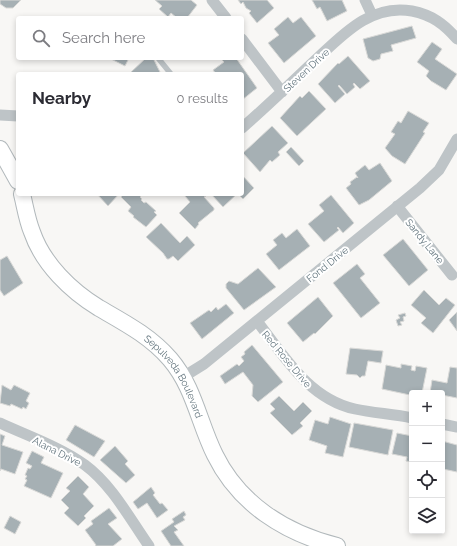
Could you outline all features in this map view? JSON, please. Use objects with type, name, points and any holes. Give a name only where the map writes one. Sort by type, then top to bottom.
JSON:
[{"type":"main road","points":[[0,149],[16,178]]},
{"type":"main road","name":"Sepulveda Boulevard","points":[[22,196],[32,232],[44,256],[60,276],[79,294],[150,339],[169,357],[183,377],[194,398],[215,454],[230,479],[251,503],[270,518],[294,531],[318,541],[337,546]]},
{"type":"street","points":[[212,0],[224,16]]},
{"type":"street","points":[[365,0],[372,15],[398,9],[424,14],[442,24],[457,39]]},
{"type":"street","name":"Steven Drive","points":[[244,126],[347,30],[372,15]]},
{"type":"street","points":[[244,42],[282,92]]},
{"type":"street","points":[[0,115],[16,116]]},
{"type":"street","name":"Fond Drive","points":[[183,377],[204,364],[397,206],[438,170],[457,140]]},
{"type":"street","points":[[26,210],[30,196]]},
{"type":"street","name":"Sandy Lane","points":[[397,206],[452,275]]},
{"type":"street","name":"Red Rose Drive","points":[[256,321],[304,379],[324,397],[354,408],[409,417]]},
{"type":"street","name":"Alana Drive","points":[[0,423],[68,455],[85,465],[106,484],[149,546]]},
{"type":"street","points":[[445,425],[457,427]]},
{"type":"lane","points":[[160,60],[169,72]]},
{"type":"building","points":[[0,0],[21,0],[13,8],[6,8],[0,4]]},
{"type":"building","points":[[155,0],[191,0],[197,5],[189,16],[175,16],[171,13],[167,16],[159,9],[162,6]]},
{"type":"building","points":[[238,0],[267,0],[274,8],[257,23],[249,13],[251,11],[246,8],[243,2],[241,4]]},
{"type":"building","points":[[312,0],[342,0],[347,11],[327,21],[320,7],[317,9]]},
{"type":"building","points":[[288,17],[293,23],[301,17],[316,36],[284,63],[268,43],[279,35],[274,29]]},
{"type":"building","points":[[412,26],[416,38],[391,45],[393,51],[381,54],[380,59],[373,61],[368,58],[363,39]]},
{"type":"building","points":[[432,42],[442,49],[435,59],[457,74],[446,90],[431,81],[426,76],[429,71],[417,62]]},
{"type":"building","points":[[348,56],[370,81],[360,89],[354,83],[353,84],[355,87],[347,94],[339,85],[338,86],[345,94],[335,103],[318,84],[338,63],[339,64]]},
{"type":"building","points":[[113,60],[128,60],[125,66]]},
{"type":"building","points":[[144,60],[154,60],[160,72],[131,72]]},
{"type":"building","points":[[222,60],[237,60],[257,88],[244,98],[244,72],[214,72],[213,70],[224,62]]},
{"type":"building","points":[[309,91],[326,109],[297,136],[280,118],[300,96],[302,98]]},
{"type":"building","points":[[408,111],[429,123],[423,132],[425,133],[405,164],[392,156],[385,148],[395,134],[391,132],[398,121],[401,123]]},
{"type":"building","points":[[272,126],[288,143],[278,152],[280,155],[272,162],[270,160],[260,172],[244,154],[244,152]]},
{"type":"building","points":[[291,147],[304,161],[299,166],[286,152]]},
{"type":"building","points":[[380,163],[392,181],[369,200],[359,205],[346,188],[351,184],[350,182],[357,177],[358,178],[355,173],[365,165],[369,170]]},
{"type":"building","points":[[244,177],[254,188],[243,199],[240,196],[244,196]]},
{"type":"building","points":[[331,195],[354,223],[343,233],[338,227],[337,228],[339,230],[324,242],[308,224],[324,211],[319,205]]},
{"type":"building","points":[[99,196],[117,196],[108,206]]},
{"type":"building","points":[[141,196],[141,200],[144,203],[146,202],[156,211],[154,212],[157,215],[146,227],[128,211],[131,207],[121,197]]},
{"type":"building","points":[[185,196],[206,196],[204,197],[214,208],[214,210],[198,223],[199,224],[195,229],[179,213],[190,202]]},
{"type":"building","points":[[213,196],[235,196],[223,207]]},
{"type":"building","points":[[161,223],[180,243],[187,236],[195,245],[178,261],[173,256],[167,259],[163,253],[146,237]]},
{"type":"building","points":[[297,229],[310,246],[279,270],[266,254],[277,245],[273,240],[282,233],[286,238]]},
{"type":"building","points":[[403,239],[428,270],[409,286],[383,255]]},
{"type":"building","points":[[7,256],[23,283],[4,296],[0,290],[0,260]]},
{"type":"building","points":[[357,264],[365,274],[360,278],[380,303],[361,318],[333,283]]},
{"type":"building","points":[[258,268],[276,287],[244,310],[226,288],[226,284],[229,281],[238,284]]},
{"type":"building","points":[[424,290],[439,305],[446,298],[455,305],[433,333],[421,323],[426,318],[411,305]]},
{"type":"building","points":[[318,297],[333,316],[315,334],[314,333],[303,342],[287,323]]},
{"type":"building","points":[[226,304],[234,313],[202,339],[190,323],[209,310],[211,312],[216,307],[218,310]]},
{"type":"building","points":[[457,312],[457,331],[449,320]]},
{"type":"building","points":[[405,313],[406,316],[403,317],[404,321],[400,322],[402,325],[398,326],[396,320],[400,318],[398,315]]},
{"type":"building","points":[[252,345],[283,382],[258,402],[252,396],[253,385],[243,372],[225,384],[220,376],[237,364],[239,366],[244,361],[241,357],[245,354],[244,352]]},
{"type":"building","points":[[350,348],[383,351],[381,363],[368,361],[365,376],[360,378],[357,375],[346,374]]},
{"type":"building","points":[[401,364],[412,366],[411,370],[415,371],[416,366],[427,368],[423,390],[409,390],[409,395],[382,389],[386,365],[401,368]]},
{"type":"building","points":[[450,367],[457,368],[457,398],[445,396],[445,390],[430,390],[432,380],[447,383]]},
{"type":"building","points":[[2,385],[11,390],[14,385],[30,393],[26,401],[29,403],[26,409],[23,407],[22,409],[11,404],[10,406],[0,403]]},
{"type":"building","points":[[279,396],[294,411],[303,402],[312,411],[300,423],[303,426],[292,435],[270,413],[275,409],[270,404]]},
{"type":"building","points":[[330,417],[351,424],[343,457],[325,453],[327,446],[309,440],[315,420],[328,424]]},
{"type":"building","points":[[354,423],[393,430],[388,455],[349,447]]},
{"type":"building","points":[[75,425],[105,441],[94,457],[66,440]]},
{"type":"building","points":[[397,433],[409,435],[409,462],[406,461],[407,457],[392,454]]},
{"type":"building","points":[[0,434],[5,436],[2,445],[23,452],[15,474],[1,469],[0,471]]},
{"type":"building","points":[[445,442],[457,445],[457,472],[445,469]]},
{"type":"building","points":[[115,446],[128,461],[125,464],[135,475],[126,483],[100,460]]},
{"type":"building","points":[[32,451],[44,457],[41,463],[63,473],[51,498],[24,486],[27,480],[25,479],[27,476],[25,475],[28,468],[30,469],[32,466],[26,463]]},
{"type":"building","points":[[78,476],[89,487],[83,494],[94,506],[84,516],[86,518],[78,526],[64,513],[69,508],[61,500],[70,491],[66,488]]},
{"type":"building","points":[[151,487],[155,493],[153,495],[160,504],[162,503],[168,510],[157,518],[147,503],[138,509],[133,502]]},
{"type":"building","points":[[109,508],[117,518],[108,524],[122,539],[113,546],[95,546],[96,545],[85,530],[93,524],[91,521]]},
{"type":"building","points":[[184,511],[186,515],[183,517],[185,520],[174,526],[178,530],[174,532],[184,546],[171,546],[161,531],[174,522],[172,519]]},
{"type":"building","points":[[10,516],[21,522],[15,534],[4,528]]}]
